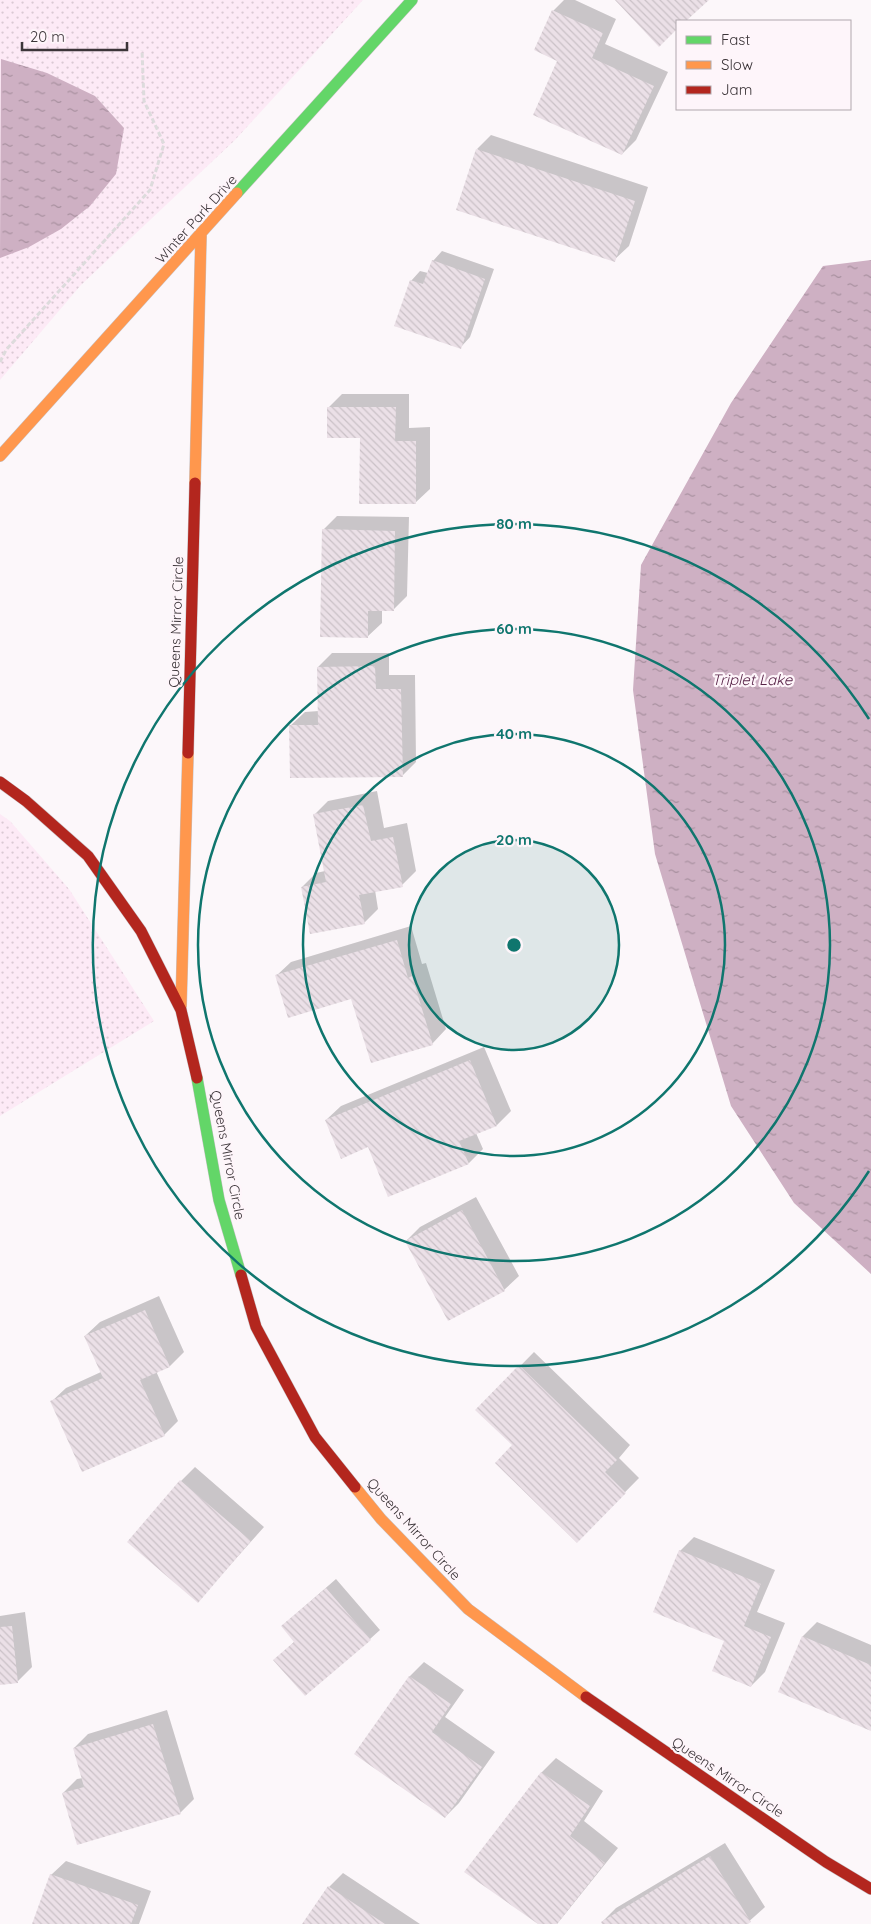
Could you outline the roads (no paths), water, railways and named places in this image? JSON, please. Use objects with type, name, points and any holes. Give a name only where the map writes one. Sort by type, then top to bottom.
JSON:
[{"type":"street","name":"Winter Park Drive","points":[[0,456],[202,235],[412,0]]},
{"type":"street","name":"Queens Mirror Circle","points":[[181,1010],[202,235]]},
{"type":"street","name":"Queens Mirror Circle","points":[[0,782],[26,801],[88,856],[141,931],[181,1010],[201,1092],[219,1200],[256,1327],[315,1437],[381,1519],[468,1609],[556,1676],[826,1862],[871,1889]]},
{"type":"water","points":[[1,59],[47,73],[95,96],[124,128],[116,174],[90,206],[61,229],[29,247],[0,258]]},
{"type":"water","name":"Triplet Lake","points":[[871,260],[871,1274],[794,1203],[731,1106],[655,854],[633,690],[641,565],[731,403],[823,266]]}]
